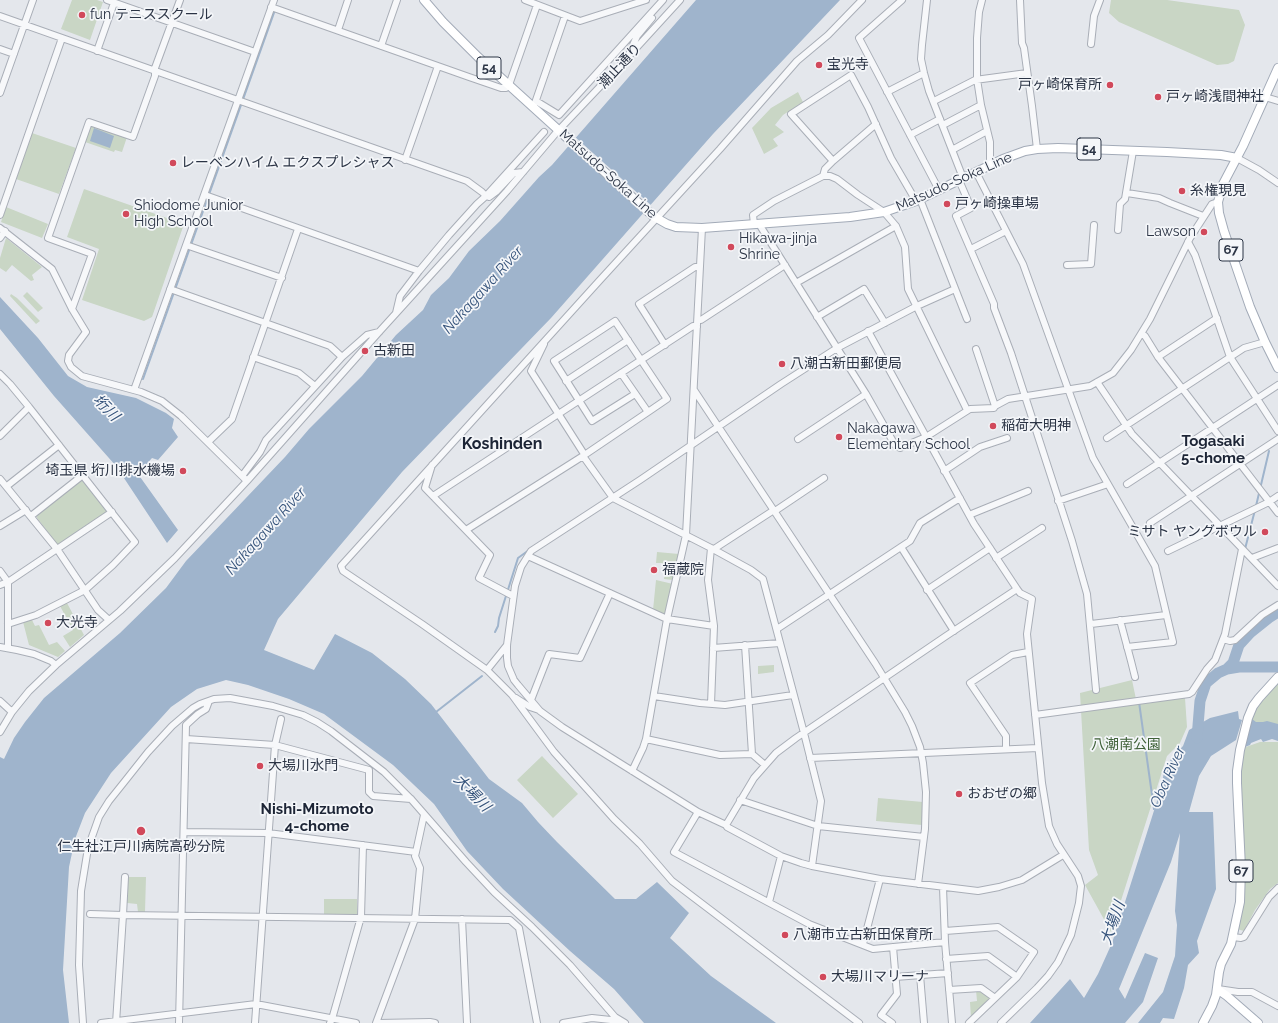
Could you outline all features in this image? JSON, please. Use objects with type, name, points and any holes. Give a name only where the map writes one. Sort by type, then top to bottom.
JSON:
[{"type":"main road","name":"Matsudo-Soka Line","points":[[424,0],[461,41],[509,85],[535,104],[562,133],[655,217],[676,227],[702,228],[850,217],[884,212],[918,200],[1013,155],[1037,149],[1058,148],[1133,151],[1221,155],[1237,158]]},
{"type":"main road","points":[[1237,158],[1278,68]]},
{"type":"main road","name":"67","points":[[1237,158],[1224,184],[1218,202],[1219,213],[1224,232],[1250,307],[1264,342],[1278,368]]},
{"type":"main road","name":"67","points":[[1217,989],[1221,964],[1231,944],[1240,902],[1241,887],[1237,771],[1240,750],[1248,718],[1253,706],[1258,698],[1278,677]]},
{"type":"main road","points":[[1202,1023],[1212,1006],[1217,989],[1258,1023]]},
{"type":"street","points":[[0,93],[33,0]]},
{"type":"street","points":[[107,0],[255,52]]},
{"type":"street","points":[[72,309],[92,254],[48,238],[89,122],[133,137],[155,76],[154,68],[180,0]]},
{"type":"street","points":[[134,390],[186,245],[241,101],[255,52],[274,0]]},
{"type":"street","points":[[338,30],[348,0]]},
{"type":"street","points":[[381,46],[397,0]]},
{"type":"street","points":[[525,0],[580,21],[646,0]]},
{"type":"street","name":"潮止通り","points":[[245,479],[508,191],[523,172],[562,133],[680,0]]},
{"type":"street","points":[[859,1023],[672,881],[640,844],[609,813],[554,752],[512,695],[487,670],[458,648],[343,571],[341,566],[600,280],[655,217],[720,149],[797,61],[828,35],[862,0]]},
{"type":"street","points":[[902,0],[858,38],[939,190]]},
{"type":"street","points":[[927,0],[921,58],[929,91],[942,122],[971,208],[956,216],[994,304],[994,308],[1025,396],[1087,594],[1096,690]]},
{"type":"street","points":[[982,0],[979,12],[977,38],[977,79],[981,105],[990,142],[990,165]]},
{"type":"street","points":[[1020,0],[1022,43],[1037,149]]},
{"type":"street","points":[[1091,44],[1094,16],[1100,0]]},
{"type":"street","points":[[565,16],[535,104],[559,116],[660,1]]},
{"type":"street","points":[[628,57],[637,36],[657,12],[660,1]]},
{"type":"street","points":[[97,51],[114,3]]},
{"type":"street","points":[[271,7],[501,88],[506,88],[509,85],[537,5]]},
{"type":"street","points":[[0,16],[467,181],[486,196]]},
{"type":"street","points":[[0,215],[62,38]]},
{"type":"street","points":[[0,49],[14,54]]},
{"type":"street","points":[[405,160],[438,66]]},
{"type":"street","points":[[887,92],[924,72]]},
{"type":"street","points":[[934,101],[977,79],[1027,73]]},
{"type":"street","points":[[833,161],[791,114],[852,75],[891,158],[918,200],[967,319]]},
{"type":"street","points":[[1265,97],[1278,101]]},
{"type":"street","points":[[910,135],[981,105]]},
{"type":"street","points":[[823,176],[825,169],[833,161],[876,124]]},
{"type":"street","points":[[952,150],[988,131]]},
{"type":"street","points":[[396,314],[400,296],[419,271],[449,235],[544,132]]},
{"type":"street","points":[[1118,230],[1120,204],[1125,199],[1133,151]]},
{"type":"street","points":[[1237,158],[1278,182]]},
{"type":"street","points":[[486,196],[489,197],[498,191],[514,173],[523,172]]},
{"type":"street","points":[[976,172],[1023,264],[1093,458],[1155,566],[1173,642],[1128,647]]},
{"type":"street","points":[[967,410],[908,289],[906,247],[896,226],[884,212],[858,195],[838,179],[830,176],[823,176],[774,201],[754,215],[757,224],[785,265],[866,394],[894,445],[903,447],[926,437],[967,410],[994,408],[994,406],[1008,399],[1090,386],[1113,373],[1142,334],[1188,242],[1212,204],[1218,202]]},
{"type":"street","points":[[1126,193],[1159,198],[1204,216]]},
{"type":"street","points":[[205,195],[419,271]]},
{"type":"street","points":[[1067,265],[1091,264],[1094,225]]},
{"type":"street","points":[[796,283],[896,226]]},
{"type":"street","points":[[632,771],[646,739],[668,619],[686,535],[702,228]]},
{"type":"street","points":[[208,442],[232,419],[298,229]]},
{"type":"street","points":[[0,238],[2,230],[52,269],[72,309],[86,332],[68,355],[68,361],[71,367],[82,376],[134,390],[162,401],[181,416],[245,479]]},
{"type":"street","points":[[971,249],[1006,231]]},
{"type":"street","points":[[1188,242],[1195,255],[1230,357],[1278,431]]},
{"type":"street","points":[[186,245],[282,278]]},
{"type":"street","points":[[698,320],[704,318],[785,265]]},
{"type":"street","points":[[665,345],[639,304],[695,267],[700,267]]},
{"type":"street","points":[[170,289],[330,346],[342,356]]},
{"type":"street","points":[[817,317],[864,289],[885,323]]},
{"type":"street","points":[[540,711],[514,680],[508,666],[507,658],[507,645],[513,596],[519,572],[531,551],[613,498],[836,348],[917,306],[955,289]]},
{"type":"street","points":[[1158,357],[1217,318]]},
{"type":"street","points":[[466,530],[584,455],[667,399],[615,321],[554,361],[592,421],[635,394]]},
{"type":"street","points":[[433,496],[693,326],[697,327]]},
{"type":"street","points":[[868,331],[969,515],[1017,589],[1020,593],[1032,600],[1027,634],[1042,782],[1049,826],[1063,855],[1078,876],[1080,886],[1080,903],[1071,935],[1058,962],[1048,976],[1018,1008],[1001,1023]]},
{"type":"street","points":[[0,732],[12,712],[29,691],[56,665],[160,574],[245,479],[266,440],[342,356],[367,335],[379,332]]},
{"type":"street","points":[[1142,334],[1146,336],[1158,357],[1278,512]]},
{"type":"street","points":[[566,381],[628,340]]},
{"type":"street","points":[[545,341],[531,372],[613,498],[713,549],[751,570],[763,579],[821,801],[812,866]]},
{"type":"street","points":[[1107,438],[1244,348],[1264,342]]},
{"type":"street","points":[[976,349],[994,406]]},
{"type":"street","points":[[254,357],[299,373],[314,386]]},
{"type":"street","points":[[621,373],[648,412]]},
{"type":"street","points":[[0,374],[29,407],[135,542],[113,565],[85,590],[36,615],[8,624]]},
{"type":"street","points":[[1097,382],[1132,434],[1278,586]]},
{"type":"street","points":[[1127,484],[1278,385]]},
{"type":"street","points":[[694,390],[830,594],[905,712],[916,737],[924,763],[926,792],[924,837],[918,884]]},
{"type":"street","points":[[798,439],[866,394]]},
{"type":"street","points":[[0,436],[29,407]]},
{"type":"street","points":[[944,471],[980,447],[1007,438]]},
{"type":"street","points":[[1150,523],[1278,439]]},
{"type":"street","points":[[7,486],[59,445]]},
{"type":"street","points":[[432,464],[425,488],[490,555],[478,578],[513,596]]},
{"type":"street","points":[[31,516],[83,475]]},
{"type":"street","points":[[711,704],[714,626],[708,580],[713,549],[824,478]]},
{"type":"street","points":[[0,479],[58,549],[98,610],[109,620]]},
{"type":"street","points":[[1058,501],[1108,484]]},
{"type":"street","points":[[969,515],[1028,491]]},
{"type":"street","points":[[1168,551],[1270,502],[1278,496]]},
{"type":"street","points":[[777,630],[910,541],[920,523],[960,498]]},
{"type":"street","points":[[0,526],[26,510]]},
{"type":"street","points":[[0,585],[8,582],[112,512]]},
{"type":"street","points":[[996,558],[1042,528]]},
{"type":"street","points":[[901,547],[954,631]]},
{"type":"street","points":[[927,590],[990,548]]},
{"type":"street","points":[[1252,558],[1278,548]]},
{"type":"street","points":[[1035,715],[1190,694],[1215,660],[1225,634],[1242,549]]},
{"type":"street","points":[[528,556],[668,619],[714,626]]},
{"type":"street","points":[[0,571],[8,582],[8,648]]},
{"type":"street","points":[[726,825],[754,778],[776,753],[1017,589]]},
{"type":"street","points":[[531,700],[549,654],[580,658],[610,594]]},
{"type":"street","points":[[1222,639],[1230,641],[1235,640],[1262,615],[1278,606]]},
{"type":"street","points":[[1090,624],[1166,615]]},
{"type":"street","points":[[1120,620],[1128,647],[1134,677]]},
{"type":"street","points":[[713,648],[780,642]]},
{"type":"street","points":[[487,670],[507,645]]},
{"type":"street","points":[[745,645],[752,754],[764,765]]},
{"type":"street","points":[[0,647],[34,654],[51,661],[56,665]]},
{"type":"street","points":[[1006,749],[1006,736],[970,683],[1012,655],[1028,652]]},
{"type":"street","points":[[512,695],[530,707],[540,711],[573,735],[698,812],[726,825],[727,827],[781,856],[812,866],[880,879],[978,891],[999,887],[1022,880],[1063,855]]},
{"type":"street","points":[[654,696],[725,705],[793,695]]},
{"type":"street","points":[[83,1023],[79,965],[79,913],[86,860],[99,818],[109,801],[172,726],[200,704],[209,700],[225,698],[273,706],[303,714],[331,731],[384,772],[490,887],[570,965],[623,1022]]},
{"type":"street","points":[[0,700],[12,712]]},
{"type":"street","points":[[179,1023],[186,725],[206,709],[209,700]]},
{"type":"street","points":[[255,1023],[275,746],[281,719]]},
{"type":"street","points":[[186,739],[275,746],[369,770],[369,792],[373,796],[411,800]]},
{"type":"street","points":[[646,739],[720,755],[752,754]]},
{"type":"street","points":[[810,758],[1038,748]]},
{"type":"street","points":[[740,800],[818,826],[924,837]]},
{"type":"street","points":[[698,812],[674,852],[809,924],[873,949],[945,942]]},
{"type":"street","points":[[424,815],[415,856],[420,868],[415,919],[377,1023],[432,1023]]},
{"type":"street","points":[[184,832],[268,833],[416,852]]},
{"type":"street","points":[[331,1021],[361,917],[363,845]]},
{"type":"street","points":[[769,902],[781,856]]},
{"type":"street","points":[[116,1022],[125,877]]},
{"type":"street","points":[[863,944],[880,879]]},
{"type":"street","points":[[943,887],[946,960],[952,1023]]},
{"type":"street","points":[[1233,937],[1244,937],[1269,897],[1278,888]]},
{"type":"street","points":[[90,914],[510,920],[519,928],[537,1023]]},
{"type":"street","points":[[462,919],[467,1023]]},
{"type":"street","points":[[945,931],[998,927],[1034,952],[1017,977],[969,1023]]},
{"type":"street","points":[[892,1023],[881,1014],[897,994],[893,947]]},
{"type":"street","points":[[946,960],[988,956],[1017,977]]},
{"type":"street","points":[[895,977],[948,973]]},
{"type":"street","points":[[920,975],[924,1023]]},
{"type":"street","points":[[949,990],[981,988],[995,998]]},
{"type":"street","points":[[1217,989],[1252,992],[1278,1006]]},
{"type":"street","points":[[101,1023],[256,1004],[331,1021],[356,1023]]},
{"type":"street","points":[[563,1023],[592,1018],[623,1022]]},
{"type":"green space","name":"fun テニススクール","points":[[72,0],[97,0],[103,2],[90,40],[61,29]]},
{"type":"green space","points":[[1111,0],[1167,0],[1239,10],[1245,25],[1234,61],[1228,64],[1217,65],[1119,22],[1109,13]]},
{"type":"green space","points":[[798,92],[803,102],[783,115],[775,125],[784,132],[773,139],[778,146],[764,154],[752,128],[771,108]]},
{"type":"green space","points":[[93,125],[127,137],[122,152],[115,150],[114,152],[85,142],[90,126]]},
{"type":"green space","points":[[32,133],[76,148],[59,194],[16,179]]},
{"type":"green space","points":[[84,189],[184,224],[152,317],[144,321],[82,300],[99,249],[67,237]]},
{"type":"green space","points":[[6,207],[48,224],[42,238],[1,222]]},
{"type":"green space","points":[[6,238],[42,267],[32,275],[34,280],[31,281],[12,265],[6,272],[0,268],[0,258]]},
{"type":"green space","points":[[27,292],[43,308],[38,312],[23,296]]},
{"type":"green space","points":[[11,294],[40,321],[36,324],[10,296]]},
{"type":"green space","points":[[82,480],[106,510],[106,513],[60,544],[57,544],[37,518],[37,515]]},
{"type":"green space","points":[[657,552],[679,554],[673,580],[664,579],[665,573],[662,572],[662,563],[656,563]]},
{"type":"green space","points":[[656,580],[673,584],[666,615],[664,616],[653,610]]},
{"type":"green space","points":[[67,603],[84,635],[70,647],[63,636],[73,630],[60,606]]},
{"type":"green space","points":[[32,620],[35,626],[39,625],[49,645],[57,642],[65,651],[58,657],[29,645],[23,622]]},
{"type":"green space","points":[[774,665],[774,672],[758,674],[758,666]]},
{"type":"green space","name":"八潮南公園","points":[[1132,680],[1137,704],[1185,698],[1187,727],[1180,743],[1167,756],[1111,932],[1085,885],[1098,875],[1089,850],[1080,693]]},
{"type":"green space","points":[[1278,683],[1278,733],[1246,736],[1252,713],[1261,699]]},
{"type":"green space","points":[[1260,742],[1278,742],[1278,883],[1270,889],[1255,910],[1244,931],[1237,929],[1238,778],[1243,748]]},
{"type":"green space","points":[[542,756],[578,794],[553,818],[517,780]]},
{"type":"green space","points":[[878,798],[923,802],[922,825],[876,821]]},
{"type":"green space","points":[[128,877],[146,877],[145,912],[138,912],[137,904],[127,903]]},
{"type":"green space","points":[[324,899],[357,899],[357,916],[324,915]]},
{"type":"green space","points":[[979,989],[989,997],[989,1001],[971,1018],[970,1002],[977,1001],[976,990]]},
{"type":"water","points":[[696,0],[840,0],[713,134],[551,318],[402,472],[278,619],[264,650],[314,670],[335,634],[372,653],[405,679],[431,704],[489,779],[522,803],[557,842],[615,899],[636,899],[657,882],[689,913],[670,938],[711,976],[776,1023],[644,1023],[614,989],[570,951],[503,889],[467,851],[434,804],[393,765],[324,714],[289,699],[248,685],[226,680],[197,689],[171,707],[111,773],[85,813],[75,839],[69,867],[63,970],[69,1023],[0,1023],[0,757],[4,759],[14,738],[44,698],[120,633],[166,588],[186,561],[285,457],[309,429],[362,376],[396,335],[423,310],[431,295],[449,278],[469,251],[500,221],[539,177],[552,165]]},
{"type":"water","points":[[94,128],[114,136],[110,148],[90,141]]},
{"type":"water","name":"垳川","points":[[0,297],[38,338],[68,376],[87,387],[136,398],[166,413],[174,419],[172,428],[178,437],[158,460],[152,458],[138,474],[178,530],[167,543],[116,466],[54,396],[0,329]]},
{"type":"water","name":"Oba River","points":[[1238,711],[1239,719],[1242,720],[1236,740],[1211,756],[1199,776],[1189,812],[1213,812],[1216,889],[1197,941],[1199,953],[1188,965],[1184,988],[1174,1019],[1163,1018],[1160,1023],[1138,1023],[1163,992],[1175,956],[1177,925],[1175,911],[1180,833],[1171,862],[1119,989],[1125,999],[1145,953],[1158,958],[1143,1002],[1125,1023],[1030,1023],[1070,979],[1084,998],[1098,974],[1112,943],[1158,798],[1164,773],[1171,759],[1183,746],[1189,730],[1210,718]]},
{"type":"water","points":[[1252,719],[1256,722],[1267,721],[1278,724],[1278,741],[1272,739],[1263,742],[1261,739],[1245,747]]},
{"type":"pier","points":[[574,136],[652,206],[644,214],[567,144]]},
{"type":"waterway","points":[[143,379],[275,10]]},
{"type":"waterway","points":[[1256,506],[1269,451]]},
{"type":"waterway","points":[[1245,549],[1255,510]]},
{"type":"waterway","points":[[495,632],[518,558],[529,550]]},
{"type":"waterway","points":[[1227,669],[1233,663],[1239,645],[1250,633],[1278,612]]},
{"type":"waterway","points":[[1197,738],[1200,701],[1206,683],[1218,673],[1227,669],[1239,667],[1278,667]]},
{"type":"waterway","points":[[436,712],[482,676]]},
{"type":"waterway","name":"Oba River","points":[[1139,702],[1154,809]]},
{"type":"place","name":"fun テニススクール","points":[[82,15]]},
{"type":"place","name":"宝光寺","points":[[819,65]]},
{"type":"place","name":"戸ヶ崎保育所","points":[[1110,85]]},
{"type":"place","name":"戸ヶ崎浅間神社","points":[[1158,97]]},
{"type":"place","name":"レーベンハイム エクスプレシャス","points":[[173,163]]},
{"type":"place","name":"糸権現見","points":[[1182,191]]},
{"type":"place","name":"戸ヶ崎操車場","points":[[947,204]]},
{"type":"place","name":"Shiodome Junior High School","points":[[126,214]]},
{"type":"place","name":"Lawson","points":[[1204,232]]},
{"type":"place","name":"Hikawa-jinja Shrine","points":[[731,247]]},
{"type":"place","name":"古新田","points":[[365,351]]},
{"type":"place","name":"八潮古新田郵便局","points":[[782,364]]},
{"type":"place","name":"稲荷大明神","points":[[993,426]]},
{"type":"place","name":"Nakagawa Elementary School","points":[[839,437]]},
{"type":"place","name":"埼玉県 垳川排水機場","points":[[183,471]]},
{"type":"place","name":"ミサト ヤングボウル","points":[[1265,532]]},
{"type":"place","name":"福蔵院","points":[[654,570]]},
{"type":"place","name":"大光寺","points":[[48,623]]},
{"type":"place","name":"大場川水門","points":[[260,766]]},
{"type":"place","name":"おおぜの郷","points":[[959,794]]},
{"type":"place","name":"仁生社江戸川病院高砂分院","points":[[141,831]]},
{"type":"place","name":"八潮市立古新田保育所","points":[[785,935]]},
{"type":"place","name":"大場川マリーナ","points":[[823,977]]},
{"type":"district","name":"Koshinden","points":[[502,444]]},
{"type":"district","name":"Togasaki 5-chome","points":[[1213,450]]},
{"type":"district","name":"Nishi-Mizumoto 4-chome","points":[[317,818]]},
{"type":"water label","name":"Nakagawa River","points":[[483,290]]},
{"type":"water label","name":"Nakagawa River","points":[[266,531]]},
{"type":"water label","name":"大場川","points":[[472,793]]},
{"type":"water label","name":"大場川","points":[[1113,923]]}]
